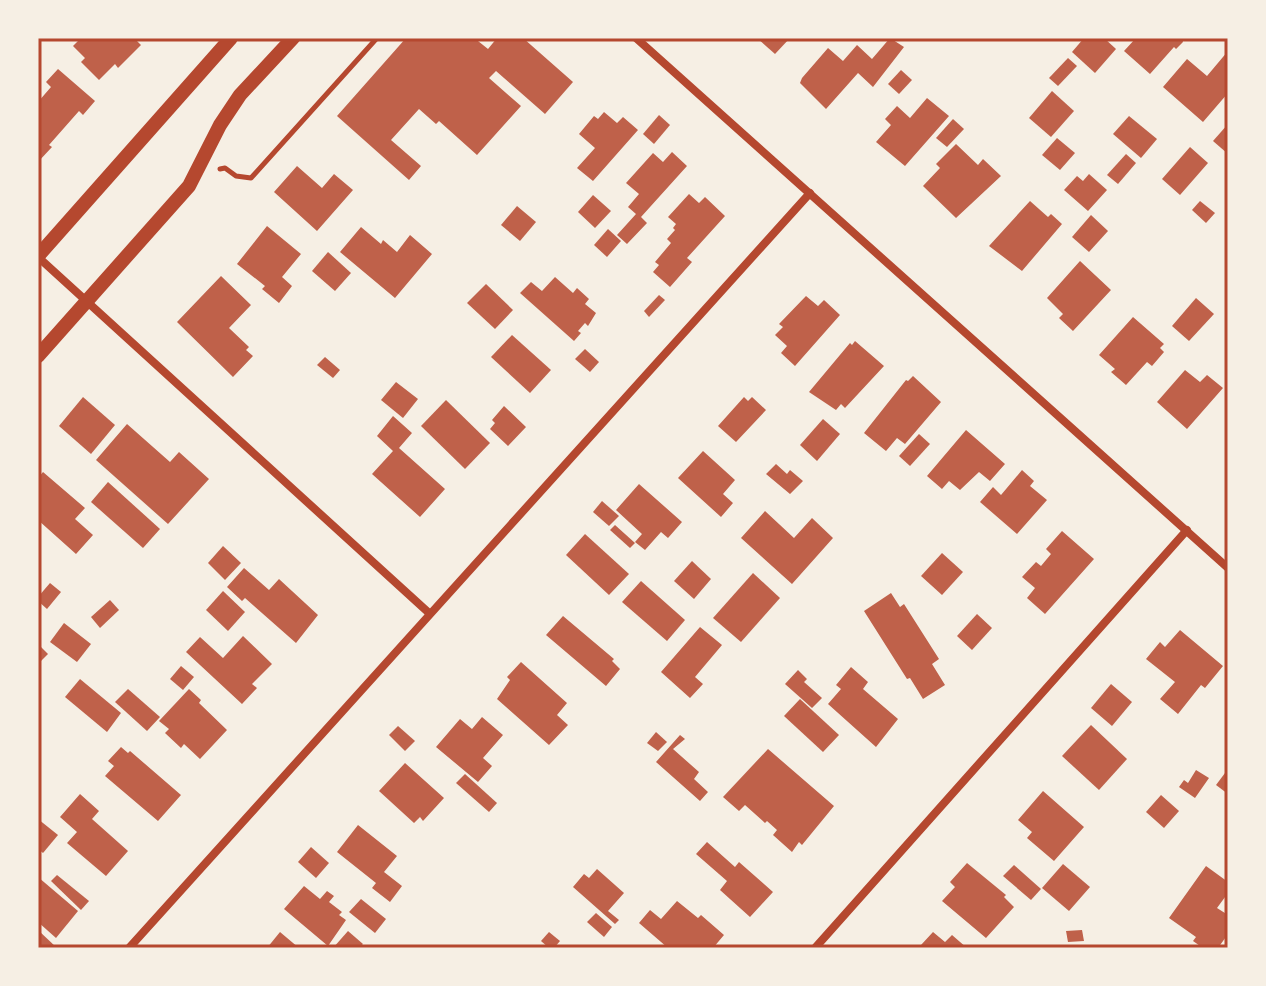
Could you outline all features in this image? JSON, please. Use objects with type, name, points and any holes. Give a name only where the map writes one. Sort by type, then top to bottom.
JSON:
[{"type":"street","points":[[231,38],[38,256],[429,613]]},
{"type":"street","points":[[38,356],[189,186],[220,125],[240,95],[293,38]]},
{"type":"street","points":[[636,38],[1228,568]]},
{"type":"street","points":[[129,948],[810,193]]},
{"type":"street","points":[[815,948],[1187,530]]},
{"type":"path","points":[[236,176],[251,178],[377,38]]},
{"type":"building","points":[[81,38],[134,38],[141,45],[118,68],[115,64],[99,80],[81,62],[85,58],[73,46]]},
{"type":"building","points":[[406,38],[480,38],[478,41],[488,49],[497,38],[523,38],[573,82],[545,114],[496,71],[489,78],[521,106],[477,155],[439,121],[436,124],[419,109],[391,140],[421,166],[409,180],[337,116]]},
{"type":"building","points":[[757,38],[790,38],[775,54]]},
{"type":"building","points":[[890,38],[904,47],[873,87],[858,73],[826,109],[800,83],[828,48],[843,61],[857,45],[872,59]]},
{"type":"building","points":[[1084,38],[1104,38],[1116,49],[1095,73],[1072,52]]},
{"type":"building","points":[[1136,38],[1182,38],[1183,42],[1176,49],[1174,47],[1150,74],[1124,51]]},
{"type":"building","points":[[1228,51],[1228,93],[1203,122],[1163,87],[1187,59],[1207,76]]},
{"type":"building","points":[[1068,58],[1077,66],[1058,86],[1049,78]]},
{"type":"building","points":[[58,69],[95,101],[83,115],[79,111],[38,162],[38,102],[51,87],[46,82]]},
{"type":"building","points":[[901,70],[912,80],[899,94],[888,84]]},
{"type":"building","points":[[1052,91],[1074,111],[1051,137],[1029,118]]},
{"type":"building","points":[[927,98],[949,116],[905,166],[876,142],[891,125],[885,119],[897,106],[910,118]]},
{"type":"building","points":[[604,112],[617,123],[623,117],[638,130],[593,181],[577,168],[595,148],[579,134],[594,116],[598,119]]},
{"type":"building","points":[[659,115],[670,125],[654,144],[643,134]]},
{"type":"building","points":[[1129,116],[1157,139],[1141,158],[1113,134]]},
{"type":"building","points":[[953,119],[964,129],[947,147],[936,138]]},
{"type":"building","points":[[1228,124],[1228,154],[1213,141]]},
{"type":"building","points":[[1057,138],[1075,153],[1060,170],[1042,155]]},
{"type":"building","points":[[956,144],[978,165],[983,159],[1001,176],[956,218],[923,186],[940,168],[936,164]]},
{"type":"building","points":[[1190,147],[1208,163],[1180,195],[1162,179]]},
{"type":"building","points":[[672,152],[687,166],[641,217],[647,223],[627,244],[617,235],[636,214],[628,207],[639,194],[626,183],[653,153],[663,162]]},
{"type":"building","points":[[1126,154],[1136,163],[1118,184],[1107,175]]},
{"type":"building","points":[[297,166],[322,188],[334,174],[353,190],[317,231],[274,192]]},
{"type":"building","points":[[1089,174],[1107,190],[1088,211],[1064,190],[1077,176],[1083,181]]},
{"type":"building","points":[[689,194],[699,203],[705,197],[725,216],[687,258],[692,262],[670,287],[653,272],[659,265],[655,262],[671,243],[667,239],[675,230],[676,224],[668,217]]},
{"type":"building","points":[[593,195],[611,211],[595,228],[578,212]]},
{"type":"building","points":[[1030,201],[1048,217],[1051,214],[1062,224],[1022,271],[989,246]]},
{"type":"building","points":[[1200,201],[1215,213],[1206,223],[1192,210]]},
{"type":"building","points":[[517,206],[536,222],[520,241],[501,225]]},
{"type":"building","points":[[1091,215],[1108,231],[1089,252],[1072,237]]},
{"type":"building","points":[[267,226],[301,254],[282,277],[292,286],[279,303],[262,289],[265,286],[237,264]]},
{"type":"building","points":[[361,227],[381,244],[383,240],[397,252],[410,235],[432,254],[395,298],[340,252]]},
{"type":"building","points":[[608,229],[621,241],[607,257],[594,245]]},
{"type":"building","points":[[328,252],[351,273],[335,291],[312,271]]},
{"type":"building","points":[[1080,261],[1111,290],[1073,331],[1059,318],[1063,314],[1047,298]]},
{"type":"building","points":[[221,276],[251,305],[229,328],[249,347],[246,350],[253,356],[233,377],[177,322]]},
{"type":"building","points":[[555,277],[573,293],[577,288],[589,299],[585,304],[596,313],[588,326],[585,323],[578,331],[581,333],[574,341],[520,293],[531,282],[542,291]]},
{"type":"building","points":[[486,284],[513,310],[495,329],[467,303]]},
{"type":"building","points":[[659,295],[665,300],[649,317],[644,311]]},
{"type":"building","points":[[806,296],[818,306],[824,300],[840,315],[795,366],[781,353],[787,346],[775,335],[783,327],[779,324]]},
{"type":"building","points":[[1196,298],[1214,314],[1189,341],[1172,326]]},
{"type":"building","points":[[1133,317],[1164,344],[1160,348],[1164,352],[1152,366],[1147,362],[1126,385],[1111,372],[1115,369],[1099,355]]},
{"type":"building","points":[[512,335],[551,370],[530,393],[491,357]]},
{"type":"building","points":[[855,341],[884,366],[845,408],[841,404],[836,410],[809,392]]},
{"type":"building","points":[[585,349],[599,362],[590,372],[575,359]]},
{"type":"building","points":[[325,357],[340,370],[333,378],[317,365]]},
{"type":"building","points":[[1185,370],[1200,382],[1207,375],[1223,388],[1187,429],[1157,402]]},
{"type":"building","points":[[913,376],[941,402],[905,444],[897,438],[886,451],[864,433],[906,380]]},
{"type":"building","points":[[396,382],[418,399],[403,418],[381,400]]},
{"type":"building","points":[[83,397],[115,425],[91,454],[59,426]]},
{"type":"building","points":[[744,397],[748,401],[752,397],[766,410],[736,442],[718,426]]},
{"type":"building","points":[[446,400],[490,443],[465,469],[421,426]]},
{"type":"building","points":[[504,406],[526,427],[508,446],[490,429],[495,423],[492,420]]},
{"type":"building","points":[[393,416],[412,433],[399,448],[445,489],[420,517],[372,474],[393,451],[377,436]]},
{"type":"building","points":[[823,419],[840,434],[817,461],[800,445]]},
{"type":"building","points":[[127,424],[170,462],[179,452],[209,479],[168,524],[96,460]]},
{"type":"building","points":[[966,430],[1005,464],[990,481],[979,472],[960,490],[949,481],[942,489],[927,476]]},
{"type":"building","points":[[919,434],[930,444],[910,466],[899,456]]},
{"type":"building","points":[[703,451],[735,480],[723,494],[733,503],[721,517],[678,478]]},
{"type":"building","points":[[776,464],[787,474],[790,470],[803,481],[790,494],[766,474]]},
{"type":"building","points":[[1022,470],[1034,481],[1030,486],[1047,500],[1017,534],[980,502],[993,487],[1001,495]]},
{"type":"building","points":[[43,472],[85,508],[75,519],[93,535],[76,554],[38,520],[38,478]]},
{"type":"building","points":[[108,482],[160,529],[143,548],[91,502]]},
{"type":"building","points":[[639,484],[682,522],[668,538],[661,532],[645,550],[635,542],[642,534],[616,510]]},
{"type":"building","points":[[602,501],[619,516],[609,526],[593,512]]},
{"type":"building","points":[[765,511],[794,538],[812,518],[833,538],[792,584],[741,538]]},
{"type":"building","points":[[615,525],[635,543],[630,548],[610,530]]},
{"type":"building","points":[[1062,531],[1094,559],[1045,614],[1027,598],[1035,588],[1022,577],[1036,562],[1041,566],[1051,554],[1046,549]]},
{"type":"building","points":[[585,534],[629,574],[609,595],[566,555]]},
{"type":"building","points":[[223,546],[241,563],[225,580],[208,563]]},
{"type":"building","points":[[942,553],[963,572],[942,595],[921,576]]},
{"type":"building","points":[[692,561],[711,579],[694,599],[674,581]]},
{"type":"building","points":[[244,568],[269,590],[279,579],[318,615],[296,643],[245,598],[242,601],[227,587]]},
{"type":"building","points":[[753,573],[780,598],[741,642],[713,618]]},
{"type":"building","points":[[641,581],[685,620],[667,641],[622,602]]},
{"type":"building","points":[[50,583],[61,592],[47,609],[38,597]]},
{"type":"building","points":[[223,591],[245,612],[228,631],[206,610]]},
{"type":"building","points":[[891,593],[900,607],[904,604],[939,659],[932,664],[945,685],[923,699],[864,611]]},
{"type":"building","points":[[110,600],[119,610],[100,628],[91,617]]},
{"type":"building","points":[[977,614],[992,628],[972,650],[957,636]]},
{"type":"building","points":[[563,616],[614,659],[612,661],[620,669],[606,686],[546,635]]},
{"type":"building","points":[[64,623],[91,644],[77,662],[50,642]]},
{"type":"building","points":[[700,627],[722,645],[695,677],[703,684],[690,698],[661,672]]},
{"type":"building","points":[[1180,630],[1223,666],[1205,688],[1201,685],[1178,714],[1160,699],[1175,682],[1146,659],[1160,642],[1165,647]]},
{"type":"building","points":[[243,636],[272,664],[252,684],[257,688],[242,704],[186,652],[200,637],[223,658]]},
{"type":"building","points":[[38,644],[48,654],[40,662],[38,660]]},
{"type":"building","points":[[521,662],[567,703],[557,715],[568,725],[549,745],[497,699],[510,680],[507,677]]},
{"type":"building","points":[[181,666],[194,677],[183,690],[170,679]]},
{"type":"building","points":[[851,667],[868,682],[863,689],[898,719],[876,747],[828,704],[841,689],[836,685]]},
{"type":"building","points":[[798,670],[807,679],[804,682],[822,698],[812,708],[785,684]]},
{"type":"building","points":[[80,679],[121,713],[107,732],[65,697]]},
{"type":"building","points":[[1111,684],[1132,702],[1112,726],[1091,708]]},
{"type":"building","points":[[128,689],[160,717],[147,731],[115,702]]},
{"type":"building","points":[[189,689],[227,730],[200,759],[184,744],[181,748],[165,733],[169,729],[159,721]]},
{"type":"building","points":[[800,699],[839,735],[823,752],[784,716]]},
{"type":"building","points":[[482,717],[503,735],[483,758],[492,766],[478,782],[436,747],[460,719],[472,729]]},
{"type":"building","points":[[1091,725],[1127,759],[1099,790],[1062,756]]},
{"type":"building","points":[[398,726],[415,741],[405,751],[389,735]]},
{"type":"building","points":[[656,732],[667,742],[658,751],[647,743]]},
{"type":"building","points":[[680,735],[685,739],[673,749],[699,772],[694,779],[708,792],[700,801],[656,762]]},
{"type":"building","points":[[121,747],[128,753],[130,751],[181,795],[158,821],[105,776],[114,766],[108,761]]},
{"type":"building","points":[[768,749],[834,806],[802,845],[799,842],[792,852],[773,835],[777,830],[767,821],[765,823],[745,805],[739,811],[723,797]]},
{"type":"building","points":[[405,763],[444,798],[423,821],[420,817],[414,823],[379,791]]},
{"type":"building","points":[[1228,769],[1228,794],[1216,785]]},
{"type":"building","points":[[1196,770],[1209,778],[1195,798],[1179,787],[1184,780],[1188,783]]},
{"type":"building","points":[[465,774],[497,803],[489,812],[456,783]]},
{"type":"building","points":[[1043,791],[1084,827],[1054,861],[1027,838],[1032,832],[1018,820]]},
{"type":"building","points":[[80,794],[99,811],[92,819],[128,851],[106,876],[67,843],[77,832],[60,817]]},
{"type":"building","points":[[1161,795],[1179,811],[1164,828],[1146,812]]},
{"type":"building","points":[[38,819],[58,835],[43,853],[38,849]]},
{"type":"building","points":[[358,825],[397,856],[384,872],[402,886],[390,902],[372,888],[376,883],[337,852]]},
{"type":"building","points":[[707,842],[735,867],[739,862],[773,892],[750,917],[720,890],[727,881],[696,854]]},
{"type":"building","points":[[311,847],[329,863],[316,878],[298,862]]},
{"type":"building","points":[[967,863],[1006,895],[1004,897],[1014,907],[986,938],[942,901],[955,887],[950,882]]},
{"type":"building","points":[[1063,864],[1090,887],[1069,911],[1042,888]]},
{"type":"building","points":[[1014,865],[1041,889],[1031,900],[1003,876]]},
{"type":"building","points":[[1206,866],[1228,882],[1228,893],[1217,908],[1228,915],[1228,934],[1218,948],[1203,948],[1193,941],[1196,937],[1169,918]]},
{"type":"building","points":[[597,869],[624,893],[608,911],[619,920],[615,924],[573,887],[584,874],[589,878]]},
{"type":"building","points":[[57,875],[89,901],[81,910],[51,881]]},
{"type":"building","points":[[38,877],[78,911],[56,938],[38,922]]},
{"type":"building","points":[[304,886],[320,899],[327,891],[334,896],[329,902],[342,912],[339,915],[346,920],[328,946],[284,909]]},
{"type":"building","points":[[361,899],[386,919],[375,933],[349,912]]},
{"type":"building","points":[[677,901],[698,918],[701,915],[724,935],[713,948],[668,948],[639,923],[650,910],[661,919]]},
{"type":"building","points":[[596,913],[612,927],[604,937],[587,922]]},
{"type":"building","points":[[38,930],[57,948],[38,948]]},
{"type":"building","points":[[1082,930],[1084,941],[1068,942],[1066,931]]},
{"type":"building","points":[[348,931],[363,944],[359,948],[333,948]]},
{"type":"building","points":[[280,932],[299,948],[267,948]]},
{"type":"building","points":[[549,932],[560,941],[554,948],[541,941]]},
{"type":"building","points":[[933,932],[945,942],[952,935],[967,948],[924,948],[921,945]]}]
